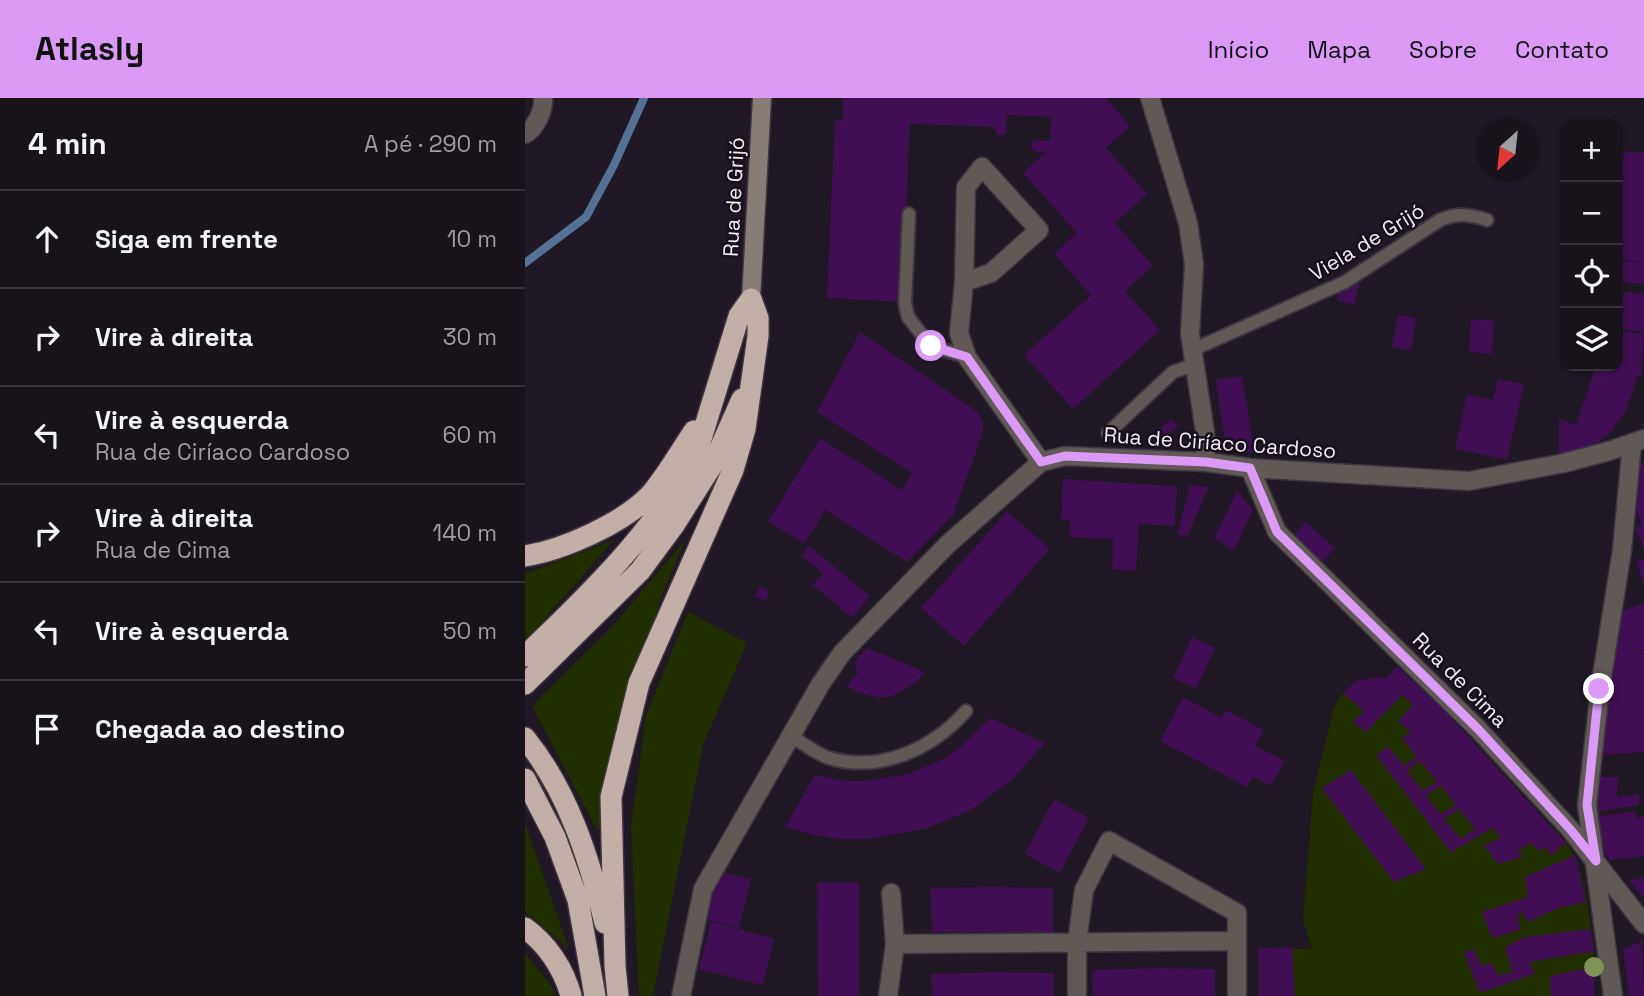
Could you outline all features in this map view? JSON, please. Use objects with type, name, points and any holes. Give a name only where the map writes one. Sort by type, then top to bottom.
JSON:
[{"type":"highway","points":[[618,996],[611,797],[639,683],[733,470],[745,429],[758,337],[758,318],[751,299]]},
{"type":"highway","points":[[525,656],[589,596],[644,532],[686,472],[697,452],[739,316],[751,299]]},
{"type":"highway","points":[[525,684],[640,571],[674,525],[714,462],[751,382]]},
{"type":"highway","points":[[525,556],[565,545],[596,531],[621,517],[650,495],[710,406]]},
{"type":"highway","points":[[525,738],[539,756],[574,820],[597,892],[615,966]]},
{"type":"highway","points":[[525,779],[555,837],[578,900],[595,996]]},
{"type":"highway","points":[[525,928],[535,935],[552,955],[571,996]]},
{"type":"main road","name":"Rua de Grijó","points":[[751,299],[762,98]]},
{"type":"street","points":[[525,134],[530,132],[544,107],[543,98]]},
{"type":"street","points":[[1150,98],[1188,223],[1194,264],[1190,334],[1205,432],[1206,462]]},
{"type":"street","points":[[681,996],[703,889],[820,685],[842,653],[948,544],[1041,462],[967,357],[960,333],[966,187],[982,167],[1039,230],[991,272],[964,282]]},
{"type":"street","points":[[1613,996],[1587,805],[1599,689],[1638,441]]},
{"type":"street","name":"Rua de Ciríaco Cardoso","points":[[1041,462],[1065,456],[1206,462],[1250,468],[1468,481],[1564,463],[1638,441]]},
{"type":"street","name":"Rua de Cima","points":[[1250,468],[1277,532],[1478,729],[1570,829],[1644,924]]},
{"type":"street","points":[[1077,996],[1077,943],[1084,890],[1109,841],[1237,914],[1237,996]]},
{"type":"street","points":[[888,996],[895,944],[891,893]]},
{"type":"street","points":[[895,944],[1237,941]]},
{"type":"lane","points":[[909,214],[905,303],[908,317],[931,346],[967,357]]},
{"type":"lane","name":"Viela de Grijó","points":[[1108,433],[1193,358],[1345,282],[1440,220],[1455,215],[1470,215],[1487,220]]},
{"type":"lane","points":[[790,736],[827,757],[865,762],[885,760],[921,748],[938,738],[966,711]]},
{"type":"green space","points":[[686,539],[661,597],[598,832],[532,706],[612,627]]},
{"type":"green space","points":[[614,540],[525,641],[525,574]]},
{"type":"green space","points":[[688,612],[747,643],[703,745],[653,996],[639,996],[631,828],[646,716]]},
{"type":"green space","points":[[1343,693],[1364,711],[1354,722],[1366,732],[1402,695],[1413,705],[1399,721],[1443,709],[1566,843],[1581,875],[1586,895],[1592,938],[1594,996],[1258,996],[1258,948],[1312,949],[1303,920],[1313,793],[1334,707]]},
{"type":"green space","points":[[525,824],[526,826],[569,949],[525,911]]},
{"type":"green space","points":[[525,954],[551,985],[555,996],[525,996]]},
{"type":"building","points":[[843,98],[1106,98],[1130,126],[1106,148],[1147,194],[1115,223],[1153,266],[1125,291],[1160,330],[1073,409],[1024,355],[1091,295],[1054,254],[1077,233],[1023,173],[1046,152],[1035,152],[1030,146],[1035,140],[1050,141],[1051,117],[1007,115],[1006,133],[999,136],[995,127],[910,124],[902,302],[827,298],[835,120],[843,121]]},
{"type":"building","points":[[1624,151],[1644,153],[1644,284],[1623,282],[1623,261],[1639,262],[1623,260]]},
{"type":"building","points":[[1344,272],[1361,276],[1354,305],[1337,300]]},
{"type":"building","points":[[1623,292],[1644,294],[1644,332],[1623,330]]},
{"type":"building","points":[[1398,315],[1416,318],[1411,351],[1392,347]]},
{"type":"building","points":[[1471,319],[1494,321],[1492,354],[1469,352]]},
{"type":"building","points":[[860,332],[975,410],[983,421],[983,432],[953,515],[907,562],[825,510],[804,544],[768,521],[820,438],[902,490],[912,473],[817,412]]},
{"type":"building","points":[[1623,332],[1644,334],[1641,375],[1638,375],[1626,412],[1614,426],[1616,427],[1600,441],[1559,456],[1559,419],[1576,425],[1594,371],[1623,371]]},
{"type":"building","points":[[1242,376],[1255,453],[1227,451],[1220,410],[1216,379]]},
{"type":"building","points":[[1498,379],[1524,384],[1507,460],[1455,449],[1467,394],[1493,400]]},
{"type":"building","points":[[1171,419],[1178,426],[1166,437],[1159,429]]},
{"type":"building","points":[[1644,463],[1644,550],[1636,527],[1642,525],[1633,501],[1637,464]]},
{"type":"building","points":[[1063,479],[1177,486],[1175,526],[1139,524],[1136,571],[1112,569],[1113,539],[1069,537],[1070,520],[1061,520]]},
{"type":"building","points":[[1190,485],[1209,487],[1187,537],[1177,534]]},
{"type":"building","points":[[1237,491],[1253,509],[1234,551],[1214,538]]},
{"type":"building","points":[[1007,511],[1050,549],[964,646],[921,608]]},
{"type":"building","points":[[1306,522],[1335,548],[1319,565],[1290,540]]},
{"type":"building","points":[[809,546],[870,596],[852,618],[813,585],[823,573],[801,556]]},
{"type":"building","points":[[1644,559],[1644,585],[1636,562]]},
{"type":"building","points":[[760,587],[770,591],[766,601],[755,597]]},
{"type":"building","points":[[1644,603],[1644,650],[1627,651],[1644,651],[1644,752],[1597,755],[1616,652],[1620,612]]},
{"type":"building","points":[[1192,637],[1215,648],[1196,689],[1173,678]]},
{"type":"building","points":[[868,648],[925,672],[916,683],[892,696],[880,698],[857,692],[846,686],[858,673],[855,666],[858,657]]},
{"type":"building","points":[[1397,666],[1443,709],[1566,843],[1551,855],[1545,847],[1539,851],[1531,843],[1518,851],[1523,857],[1498,864],[1484,845],[1501,838],[1493,828],[1451,852],[1376,755],[1388,747],[1404,766],[1417,757],[1402,738],[1411,732],[1398,721],[1413,705],[1402,695],[1366,732],[1353,722],[1364,711],[1343,693],[1356,681],[1386,678]],"holes":[[[1420,761],[1437,781],[1423,791],[1407,771]],[[1441,785],[1456,805],[1441,814],[1426,796]],[[1459,809],[1475,829],[1461,839],[1444,819]]]},
{"type":"building","points":[[1183,697],[1222,718],[1226,710],[1264,730],[1255,746],[1285,761],[1271,786],[1253,777],[1247,787],[1160,741]]},
{"type":"building","points":[[990,718],[1045,743],[1012,780],[971,810],[925,829],[869,839],[813,835],[785,827],[815,775],[845,781],[866,781],[908,774],[943,759],[958,749]]},
{"type":"building","points":[[1351,770],[1426,869],[1394,882],[1322,788]]},
{"type":"building","points":[[1596,777],[1618,777],[1617,797],[1639,794],[1639,805],[1596,812]]},
{"type":"building","points":[[1054,799],[1089,818],[1060,873],[1025,854]]},
{"type":"building","points":[[1635,811],[1637,818],[1644,817],[1644,856],[1610,860],[1605,854],[1594,817]]},
{"type":"building","points":[[1575,855],[1586,902],[1559,908],[1528,922],[1522,912],[1518,914],[1520,930],[1492,938],[1482,912],[1528,897],[1525,877]]},
{"type":"building","points":[[716,871],[751,879],[739,928],[704,919]]},
{"type":"building","points":[[1644,877],[1644,898],[1629,881]]},
{"type":"building","points":[[817,882],[859,882],[859,996],[818,996]]},
{"type":"building","points":[[930,888],[1053,888],[1053,933],[932,932]]},
{"type":"building","points":[[711,922],[774,938],[763,985],[699,969]]},
{"type":"building","points":[[1590,929],[1594,951],[1530,962],[1535,974],[1480,993],[1464,953],[1473,949],[1482,966],[1492,963],[1498,975],[1513,973],[1505,947],[1525,937]]},
{"type":"building","points":[[1642,941],[1644,996],[1629,996],[1623,949]]},
{"type":"building","points":[[1292,947],[1295,996],[1259,996],[1258,948]]},
{"type":"building","points":[[1594,967],[1594,996],[1551,996],[1550,976]]},
{"type":"building","points":[[1215,969],[1215,996],[1093,996],[1092,970]]},
{"type":"building","points":[[1054,973],[1054,996],[932,996],[931,974]]},
{"type":"waterway","points":[[525,263],[586,217],[614,165],[644,98]]},
{"type":"route","points":[[931,346],[967,357],[1041,462],[1065,456],[1206,462],[1250,468],[1277,532],[1478,729],[1596,861],[1587,805],[1599,689]]}]
